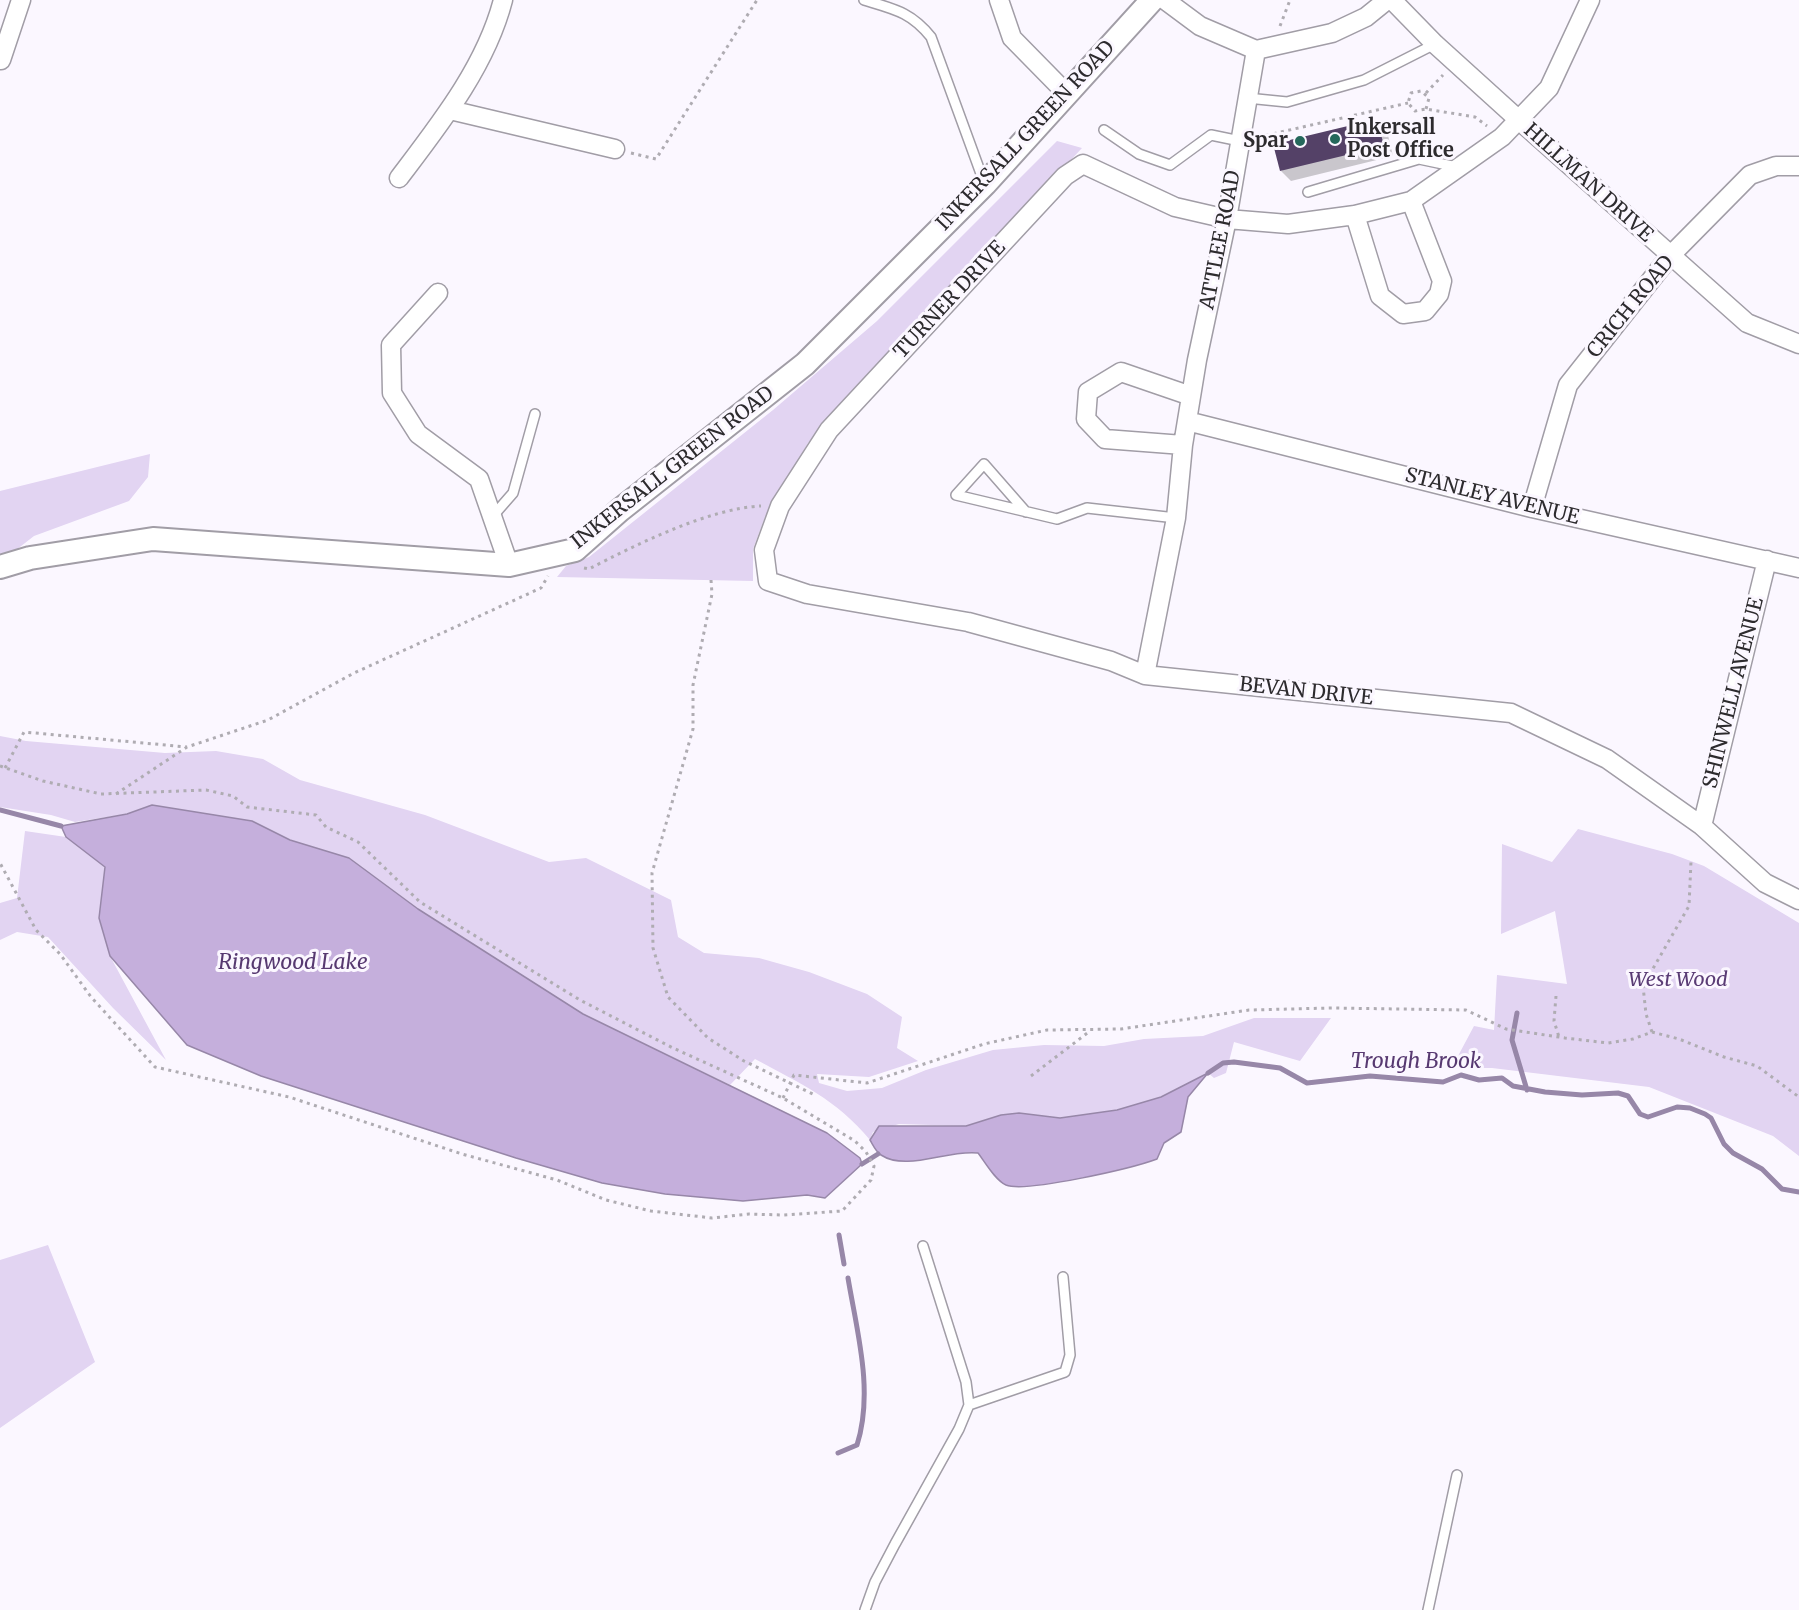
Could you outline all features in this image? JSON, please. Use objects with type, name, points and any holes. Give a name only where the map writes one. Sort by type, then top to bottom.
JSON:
[{"type":"street","points":[[1,60],[21,0]]},
{"type":"street","points":[[399,178],[450,110],[497,24],[504,0]]},
{"type":"street","points":[[999,0],[1012,38],[1067,94]]},
{"type":"street","name":"INKERSALL GREEN ROAD","points":[[0,567],[30,558],[153,539],[509,565],[574,550],[620,510],[805,364],[985,184],[1152,0]]},
{"type":"street","points":[[1165,0],[1200,26],[1263,48],[1332,33],[1366,17],[1390,0]]},
{"type":"street","name":"HILLMAN DRIVE","points":[[1390,0],[1520,121],[1747,323],[1799,344]]},
{"type":"street","points":[[1227,219],[1288,224],[1355,215],[1411,201],[1502,137],[1520,121],[1549,88],[1590,0]]},
{"type":"street","name":"ATTLEE ROAD","points":[[1145,675],[1176,518],[1183,445],[1191,396],[1227,219],[1247,98],[1263,48]]},
{"type":"street","points":[[450,110],[615,149]]},
{"type":"street","name":"TURNER DRIVE","points":[[768,580],[764,550],[780,506],[829,430],[1065,176],[1083,164],[1174,207],[1227,219]]},
{"type":"street","name":"CRICH ROAD","points":[[1532,508],[1568,385],[1670,256],[1750,176],[1776,166],[1799,166]]},
{"type":"street","points":[[1355,215],[1380,296],[1403,314],[1425,311],[1439,294],[1442,281],[1411,201]]},
{"type":"street","points":[[438,293],[391,345],[392,393],[418,434],[479,479],[509,565]]},
{"type":"street","points":[[1183,445],[1105,439],[1086,419],[1088,392],[1120,372],[1191,396]]},
{"type":"street","name":"STANLEY AVENUE","points":[[1187,421],[1532,508],[1799,568]]},
{"type":"street","name":"SHINWELL AVENUE","points":[[1702,826],[1767,560]]},
{"type":"street","name":"BEVAN DRIVE","points":[[768,580],[807,594],[968,622],[1111,662],[1145,675],[1511,713],[1607,759],[1702,826],[1765,883],[1799,900]]},
{"type":"lane","points":[[864,0],[900,10],[918,21],[931,37],[985,184]]},
{"type":"lane","points":[[1247,98],[1287,102],[1364,80],[1435,44]]},
{"type":"lane","points":[[1104,130],[1139,154],[1170,165],[1211,135],[1240,141]]},
{"type":"lane","points":[[1308,192],[1419,159],[1459,167]]},
{"type":"lane","points":[[492,517],[513,493],[535,414]]},
{"type":"lane","points":[[1026,512],[984,464],[956,495],[979,501],[1026,512],[1057,519],[1087,508],[1176,518]]},
{"type":"lane","points":[[865,1610],[875,1582],[959,1429],[969,1405],[966,1382],[922,1246]]},
{"type":"lane","points":[[969,1405],[1065,1372],[1070,1355],[1063,1277]]},
{"type":"lane","points":[[1428,1610],[1457,1475]]},
{"type":"path","points":[[615,149],[656,159],[757,0]]},
{"type":"path","points":[[1263,48],[1290,0]]},
{"type":"path","points":[[1426,93],[1455,62]]},
{"type":"path","points":[[1408,103],[1411,93],[1421,91],[1429,98],[1426,109]]},
{"type":"path","points":[[1408,103],[1415,111],[1426,109],[1475,117],[1502,137]]},
{"type":"path","points":[[1240,141],[1278,135],[1408,103]]},
{"type":"path","points":[[578,567],[589,568],[632,547],[704,519],[750,507],[780,506]]},
{"type":"path","points":[[116,794],[187,747],[268,720],[354,673],[541,588],[557,561],[550,556]]},
{"type":"path","points":[[711,580],[712,594],[693,685],[693,729],[652,873],[652,948],[669,997],[708,1038],[744,1061],[815,1095]]},
{"type":"path","points":[[5,768],[24,732],[187,747]]},
{"type":"path","points":[[0,766],[43,781],[101,794],[206,790],[233,796],[247,807],[316,815],[326,827],[358,842],[420,902],[511,959],[580,1000],[673,1048],[783,1098],[855,1141],[866,1152],[874,1166],[871,1180],[842,1211],[783,1215],[749,1214],[712,1218],[651,1211],[606,1200],[557,1180],[462,1154],[290,1097],[254,1091],[197,1074],[155,1067],[91,997],[60,954],[36,930],[0,863]]},
{"type":"path","points":[[1652,1032],[1646,1014],[1643,986],[1689,906],[1691,861]]},
{"type":"path","points":[[1556,996],[1554,1021],[1559,1037]]},
{"type":"path","points":[[783,1098],[794,1075],[867,1083],[984,1044],[1047,1030],[1167,1024],[1249,1010],[1332,1008],[1466,1010],[1506,1029],[1608,1043],[1633,1039],[1652,1032],[1757,1066],[1799,1097]]},
{"type":"path","points":[[1031,1076],[1092,1029]]},
{"type":"green space","points":[[1057,141],[1082,148],[808,443],[765,517],[753,549],[753,581],[557,577],[566,566],[589,557],[773,410],[877,321]]},
{"type":"green space","points":[[150,454],[148,477],[129,501],[34,536],[16,550],[0,555],[0,491]]},
{"type":"green space","points":[[0,736],[26,741],[165,753],[216,751],[263,759],[300,780],[425,815],[549,862],[586,858],[671,900],[678,937],[704,953],[759,958],[809,972],[867,994],[902,1017],[897,1048],[918,1061],[869,1077],[817,1074],[819,1083],[847,1091],[882,1088],[926,1070],[993,1050],[1044,1045],[1104,1046],[1144,1039],[1203,1036],[1254,1018],[1331,1018],[1300,1061],[1234,1042],[1226,1073],[1214,1078],[1208,1073],[1161,1097],[1117,1110],[1060,1118],[1019,1113],[1001,1115],[965,1126],[899,1124],[873,1132],[870,1140],[831,1103],[755,1059],[730,1085],[583,1014],[418,909],[349,858],[290,840],[252,821],[152,805],[127,814],[75,822],[51,815],[0,807]]},
{"type":"green space","name":"West Wood","points":[[1578,829],[1672,854],[1704,866],[1799,923],[1799,1156],[1773,1136],[1649,1087],[1492,1068],[1463,1068],[1458,1056],[1474,1026],[1494,1030],[1497,975],[1567,984],[1555,911],[1501,934],[1502,844],[1552,862]]},
{"type":"green space","points":[[25,831],[66,837],[105,866],[99,918],[110,956],[166,1060],[113,1008],[48,937],[17,932],[0,940],[0,903],[17,898]]},
{"type":"green space","points":[[48,1245],[95,1362],[0,1428],[0,1260]]},
{"type":"water","name":"Ringwood Lake","points":[[152,805],[252,821],[290,840],[349,858],[418,909],[583,1014],[827,1133],[860,1158],[862,1164],[825,1198],[807,1195],[743,1201],[665,1194],[602,1183],[516,1158],[261,1076],[187,1045],[110,956],[99,918],[105,867],[66,837],[61,826],[127,814]]},
{"type":"water","points":[[1208,1073],[1188,1097],[1181,1132],[1164,1143],[1157,1159],[1056,1183],[1017,1187],[1006,1185],[994,1175],[978,1153],[954,1154],[915,1161],[891,1160],[881,1155],[870,1140],[879,1126],[966,1126],[1001,1115],[1019,1113],[1060,1118],[1117,1110],[1161,1097]]},
{"type":"building","points":[[1377,119],[1384,146],[1280,171],[1273,144]]},
{"type":"waterway","points":[[0,810],[61,826]]},
{"type":"waterway","points":[[1517,1013],[1512,1040],[1527,1090]]},
{"type":"waterway","name":"Trough Brook","points":[[1208,1073],[1223,1063],[1234,1062],[1280,1068],[1307,1083],[1370,1076],[1443,1082],[1461,1075],[1479,1080],[1502,1078],[1513,1086],[1545,1092],[1582,1095],[1618,1093],[1628,1096],[1640,1114],[1648,1117],[1677,1107],[1690,1108],[1705,1114],[1711,1118],[1724,1144],[1733,1153],[1762,1169],[1782,1189],[1799,1192]]},
{"type":"waterway","name":"Trough Brook","points":[[862,1164],[878,1154]]},
{"type":"waterway","points":[[839,1235],[844,1264]]},
{"type":"waterway","points":[[838,1453],[857,1445],[864,1404],[862,1362],[848,1278]]},
{"type":"place","name":"Inkersall Post Office","points":[[1335,139]]},
{"type":"place","name":"Spar","points":[[1300,141]]}]
